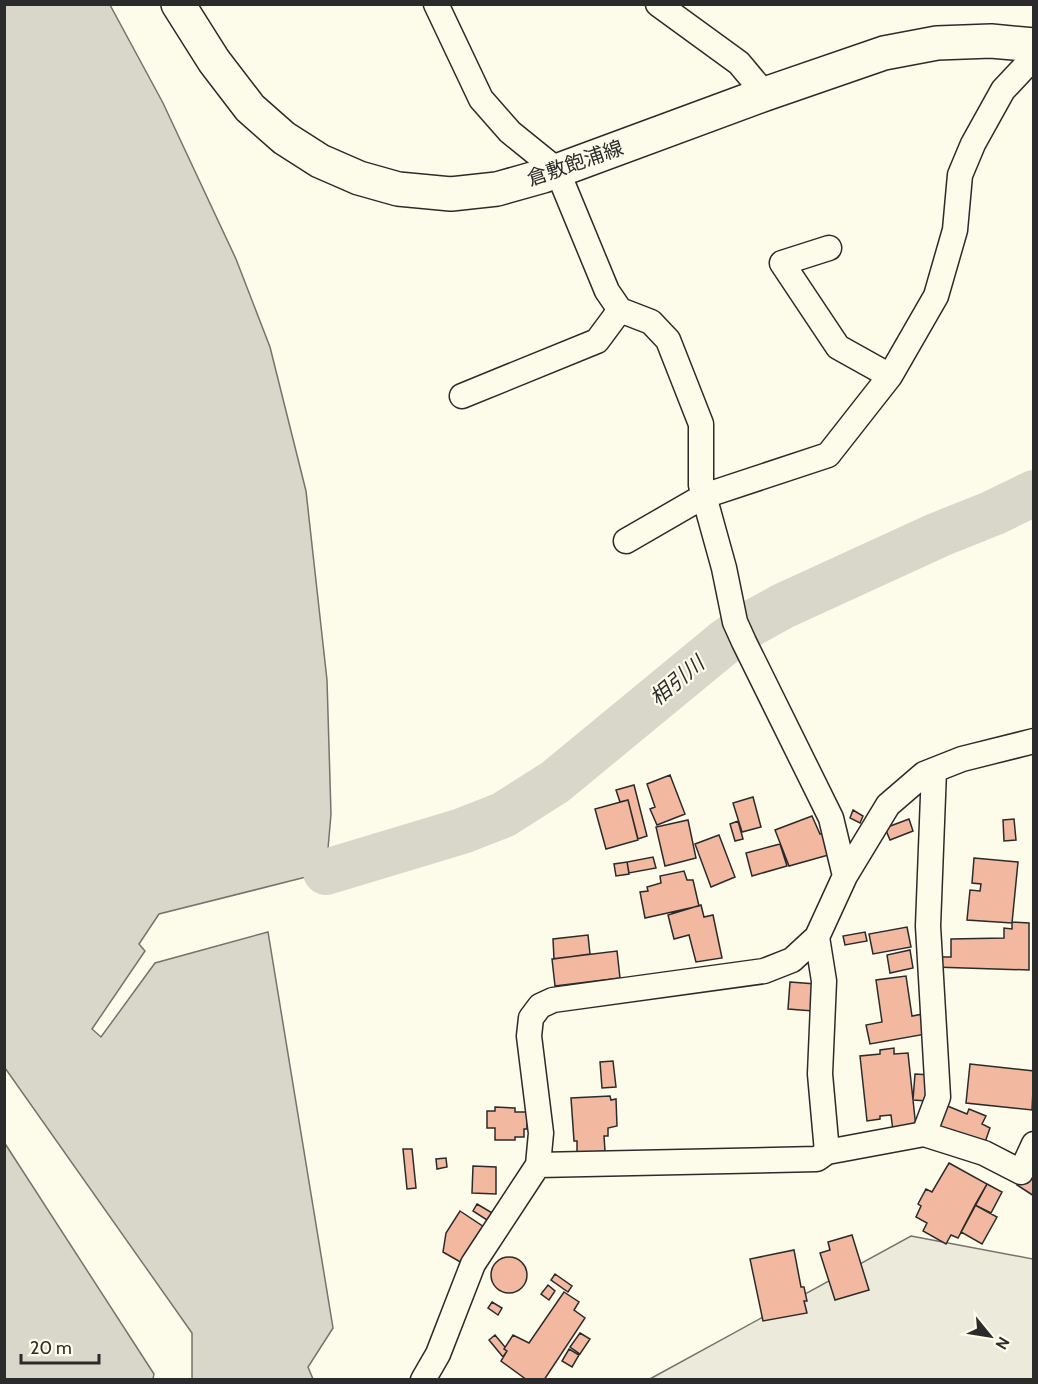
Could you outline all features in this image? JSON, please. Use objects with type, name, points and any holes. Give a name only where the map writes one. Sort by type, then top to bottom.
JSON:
[{"type":"main road","name":"倉敷飽浦線","points":[[178,4],[214,61],[250,108],[284,138],[320,161],[359,178],[398,189],[451,194],[497,189],[543,176],[765,94],[884,53],[958,42],[991,41],[1034,45]]},
{"type":"street","points":[[436,4],[481,99],[510,132],[557,170],[607,291],[620,310],[651,322],[668,340],[701,424],[701,485],[739,632],[831,818],[845,876]]},
{"type":"street","points":[[658,4],[739,63],[765,94]]},
{"type":"street","points":[[626,541],[704,496],[828,454],[890,376],[936,296],[955,230],[960,175],[973,144],[1003,90],[1034,57]]},
{"type":"street","points":[[829,248],[782,263],[838,347],[890,376]]},
{"type":"street","points":[[462,396],[597,341],[620,310]]},
{"type":"street","points":[[423,1380],[438,1354],[472,1264],[538,1165],[541,1133],[529,1036],[531,1018],[540,1006],[553,1000],[764,971],[792,960],[818,937],[845,876],[888,805],[924,774],[962,759],[1034,741]]},
{"type":"street","points":[[924,1134],[938,1097],[928,926],[934,770]]},
{"type":"street","points":[[818,937],[824,981],[819,1074],[827,1152]]},
{"type":"street","points":[[538,1165],[817,1159],[827,1152],[924,1134],[984,1153],[1021,1172],[1034,1144]]},
{"type":"shaded area","points":[[4,5],[110,5],[163,103],[236,259],[270,347],[306,491],[327,680],[331,814],[326,872],[159,914],[139,944],[145,951],[92,1029],[101,1037],[155,963],[268,932],[333,1328],[308,1367],[313,1379],[192,1379],[192,1333],[5,1068]]},
{"type":"shaded area","points":[[4,1142],[154,1374],[153,1379],[5,1379]]},
{"type":"shaded area","points":[[911,1236],[1033,1259],[1033,1379],[648,1380]]},
{"type":"building","points":[[670,775],[685,814],[657,825],[650,809],[655,807],[647,784]]},
{"type":"building","points":[[634,785],[647,836],[638,839],[628,800],[620,802],[616,790]]},
{"type":"building","points":[[753,797],[761,827],[742,832],[733,803]]},
{"type":"building","points":[[628,800],[638,840],[606,849],[595,809]]},
{"type":"building","points":[[853,810],[863,816],[860,823],[850,818]]},
{"type":"building","points":[[812,816],[820,834],[826,832],[832,854],[789,866],[775,830]]},
{"type":"building","points":[[909,819],[913,831],[890,840],[885,828]]},
{"type":"building","points":[[1014,819],[1016,840],[1004,841],[1003,820]]},
{"type":"building","points":[[688,820],[696,858],[665,866],[656,827]]},
{"type":"building","points":[[738,821],[743,839],[735,841],[730,824]]},
{"type":"building","points":[[719,835],[735,877],[711,887],[695,844]]},
{"type":"building","points":[[780,844],[787,866],[752,876],[746,853]]},
{"type":"building","points":[[653,857],[656,868],[629,873],[627,862]]},
{"type":"building","points":[[974,858],[1018,862],[1012,923],[967,920],[970,890],[980,891],[981,884],[972,883]]},
{"type":"building","points":[[627,862],[629,874],[616,876],[614,864]]},
{"type":"building","points":[[684,871],[687,880],[693,880],[699,906],[645,918],[640,892],[648,891],[647,887],[661,883],[660,876]]},
{"type":"building","points":[[701,905],[704,917],[713,915],[722,958],[696,962],[689,935],[674,939],[668,915]]},
{"type":"building","points":[[1012,922],[1029,923],[1029,970],[934,967],[934,957],[951,957],[951,939],[1004,938],[1004,928],[1012,929]]},
{"type":"building","points":[[907,927],[911,947],[873,954],[869,934]]},
{"type":"building","points":[[865,932],[867,941],[845,945],[843,936]]},
{"type":"building","points":[[588,935],[590,954],[554,959],[553,939]]},
{"type":"building","points":[[910,950],[913,968],[890,973],[887,955]]},
{"type":"building","points":[[617,951],[620,978],[555,986],[552,959]]},
{"type":"building","points":[[906,976],[912,1016],[923,1014],[926,1034],[870,1044],[866,1025],[882,1022],[876,980]]},
{"type":"building","points":[[790,982],[816,984],[813,1011],[788,1009]]},
{"type":"building","points":[[894,1048],[894,1054],[908,1053],[916,1128],[893,1131],[891,1115],[867,1121],[860,1056],[880,1054],[880,1050]]},
{"type":"building","points":[[613,1061],[616,1087],[602,1088],[600,1062]]},
{"type":"building","points":[[970,1064],[1034,1071],[1032,1110],[966,1103]]},
{"type":"building","points":[[915,1074],[930,1075],[927,1101],[913,1100]]},
{"type":"building","points":[[610,1096],[611,1100],[616,1099],[617,1126],[608,1128],[608,1136],[604,1136],[605,1151],[577,1153],[571,1098]]},
{"type":"building","points":[[945,1105],[967,1114],[969,1109],[986,1116],[982,1124],[990,1128],[983,1148],[933,1130]]},
{"type":"building","points":[[495,1107],[515,1108],[515,1112],[527,1112],[527,1129],[524,1129],[524,1137],[515,1137],[515,1140],[495,1140],[495,1128],[487,1128],[487,1111],[495,1111]]},
{"type":"building","points":[[403,1149],[412,1149],[416,1188],[407,1189]]},
{"type":"building","points":[[446,1158],[447,1167],[437,1169],[436,1159]]},
{"type":"building","points":[[949,1163],[987,1184],[958,1238],[951,1235],[946,1244],[923,1231],[927,1223],[916,1217],[921,1206],[918,1204],[926,1189],[932,1192]]},
{"type":"building","points":[[1032,1164],[1034,1165],[1034,1196],[1017,1185]]},
{"type":"building","points":[[473,1166],[496,1167],[496,1194],[472,1193]]},
{"type":"building","points":[[987,1184],[1002,1192],[991,1213],[975,1205]]},
{"type":"building","points":[[477,1204],[494,1214],[490,1222],[473,1211]]},
{"type":"building","points":[[975,1205],[997,1217],[982,1244],[961,1232]]},
{"type":"building","points":[[460,1211],[484,1227],[462,1263],[443,1252],[446,1233]]},
{"type":"building","points":[[852,1235],[869,1290],[835,1300],[820,1253],[830,1250],[828,1242]]},
{"type":"building","points":[[794,1250],[801,1287],[804,1287],[807,1301],[804,1301],[807,1313],[763,1321],[750,1259]]},
{"type":"building","points":[[509,1257],[521,1263],[527,1275],[521,1287],[509,1293],[497,1287],[491,1275],[497,1263]]},
{"type":"building","points":[[555,1274],[572,1286],[568,1292],[551,1280]]},
{"type":"building","points":[[548,1285],[555,1291],[549,1300],[541,1294]]},
{"type":"building","points":[[564,1292],[579,1302],[574,1310],[585,1318],[544,1380],[527,1380],[501,1361],[507,1351],[504,1349],[513,1335],[529,1343]]},
{"type":"building","points":[[492,1302],[502,1308],[498,1315],[488,1308]]},
{"type":"building","points":[[580,1333],[590,1339],[580,1354],[570,1347]]},
{"type":"building","points":[[495,1335],[507,1351],[503,1357],[489,1340]]},
{"type":"building","points":[[569,1349],[579,1355],[572,1367],[562,1361]]},
{"type":"waterway","name":"相引川","points":[[326,872],[462,831],[503,815],[555,782],[726,641],[754,622],[783,606],[1034,493]]}]
